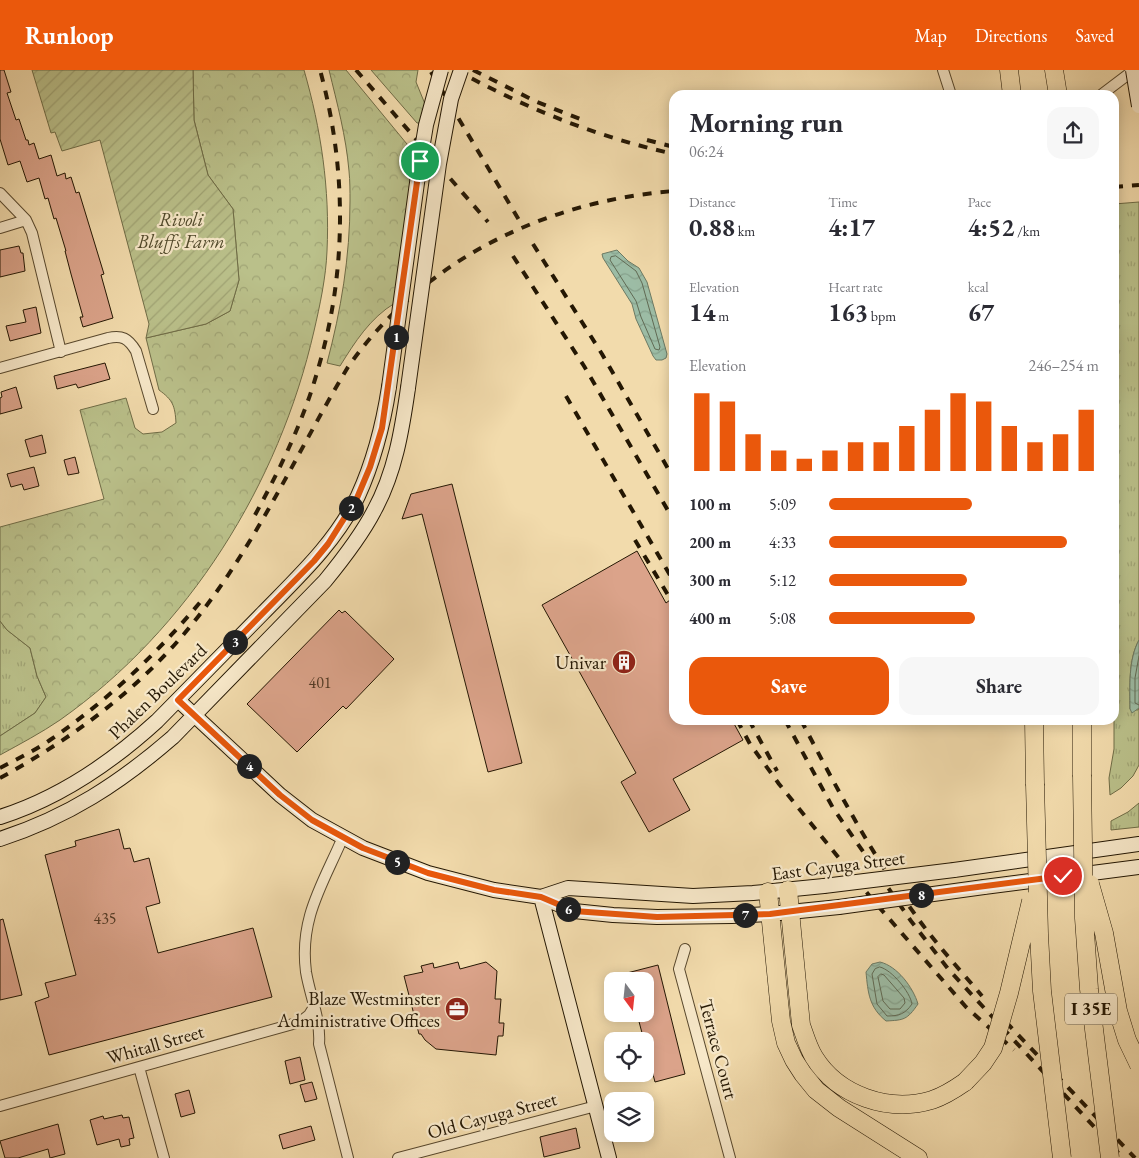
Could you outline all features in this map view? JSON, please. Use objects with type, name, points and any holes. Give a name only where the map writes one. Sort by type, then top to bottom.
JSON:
[{"type":"highway","points":[[1009,70],[1011,90]]},
{"type":"highway","points":[[1054,70],[1057,90]]},
{"type":"highway","name":"I 35E","points":[[1034,725],[1042,991],[1062,1158]]},
{"type":"highway","name":"I 35E","points":[[1082,725],[1084,918],[1089,989],[1110,1158]]},
{"type":"highway","points":[[1083,859],[1104,934],[1118,1011],[1127,1040],[1139,1065]]},
{"type":"highway","points":[[788,890],[801,1026],[807,1044],[827,1074],[843,1087],[860,1096],[885,1103],[909,1104],[932,1100],[965,1082],[983,1063],[993,1048],[1009,993],[1037,871]]},
{"type":"highway","points":[[768,892],[781,1022],[786,1043],[794,1060],[802,1074],[816,1090],[839,1108],[918,1158]]},
{"type":"main road","name":"Phalen Boulevard","points":[[0,817],[59,792],[103,766],[133,743],[178,700],[314,561],[341,525],[357,498],[370,467],[382,428],[420,161],[426,125],[440,70]]},
{"type":"main road","points":[[0,839],[38,826],[69,812],[99,794],[147,760],[173,737],[325,581],[349,550],[375,510],[391,470],[402,429],[439,164],[451,99],[460,70]]},
{"type":"main road","points":[[1133,70],[1139,106]]},
{"type":"main road","name":"East Cayuga Street","points":[[178,700],[280,795],[312,820],[363,848],[428,873],[494,890],[541,897],[574,911],[657,917],[770,914],[839,907],[1139,867]]},
{"type":"main road","name":"East Cayuga Street","points":[[541,897],[568,888],[693,896],[768,892],[954,870],[1139,844]]},
{"type":"main road","points":[[541,897],[609,1158]]},
{"type":"street","points":[[943,70],[949,90]]},
{"type":"street","points":[[1107,90],[1133,70]]},
{"type":"street","points":[[0,193],[26,220],[32,233],[61,352]]},
{"type":"street","points":[[0,228],[26,220]]},
{"type":"street","points":[[0,368],[108,338],[124,337],[136,351],[153,409]]},
{"type":"street","points":[[343,837],[312,906],[307,930],[306,970],[319,1027],[319,1044],[348,1158]]},
{"type":"street","name":"Terrace Court","points":[[685,949],[679,968],[730,1158]]},
{"type":"street","name":"Whitall Street","points":[[0,1106],[300,1022],[310,1015],[314,1007]]},
{"type":"street","points":[[139,1067],[164,1158]]},
{"type":"street","name":"Old Cayuga Street","points":[[398,1158],[596,1106]]},
{"type":"green space","name":"Rivoli Bluffs Farm","points":[[32,70],[193,70],[194,120],[208,175],[233,209],[239,280],[230,311],[206,324],[146,338],[149,324],[100,140],[62,151],[55,132],[51,133]]},
{"type":"green space","points":[[193,70],[304,70],[320,137],[326,182],[328,228],[322,291],[314,331],[298,388],[278,444],[252,497],[222,549],[188,597],[149,642],[107,683],[60,720],[0,755],[0,736],[35,713],[46,697],[37,676],[30,648],[7,630],[0,621],[0,527],[104,499],[80,410],[126,398],[135,428],[143,434],[162,432],[176,423],[172,404],[159,390],[146,338],[206,324],[230,311],[239,280],[233,209],[208,175],[194,120]]},
{"type":"green space","points":[[329,70],[346,70],[416,155],[395,303],[378,316],[357,339],[340,366],[327,363],[337,323],[346,263],[350,222],[350,182],[348,158]]},
{"type":"green space","points":[[371,70],[418,70],[416,82],[425,104],[422,123],[417,123]]},
{"type":"green space","points":[[1139,202],[1139,640],[1131,665],[1130,709],[1138,710],[1139,708],[1139,765],[1133,776],[1121,788],[1110,795],[1109,778],[1114,749],[1114,725],[1119,725],[1119,204]]},
{"type":"green space","points":[[0,621],[7,630],[30,648],[37,676],[46,697],[35,713],[0,736]]},
{"type":"green space","points":[[1139,803],[1139,827],[1111,830],[1111,821],[1128,812]]},
{"type":"water","points":[[617,250],[628,261],[639,268],[647,282],[667,354],[666,358],[662,360],[656,360],[653,356],[636,319],[632,304],[603,258],[602,254]]},
{"type":"water","points":[[1139,640],[1139,708],[1132,713],[1130,709],[1130,674],[1135,648]]},
{"type":"water","points":[[880,962],[892,968],[904,978],[916,997],[918,1004],[905,1018],[886,1021],[880,1016],[870,999],[866,972],[872,964]]},
{"type":"building","points":[[0,70],[4,70],[11,92],[7,93],[16,120],[19,119],[29,145],[34,143],[39,159],[51,155],[57,176],[65,173],[66,179],[71,177],[76,193],[79,192],[104,274],[101,275],[113,318],[83,327],[80,317],[83,317],[66,251],[56,218],[54,219],[48,198],[45,199],[39,178],[27,182],[20,161],[8,165],[0,139]]},
{"type":"building","points":[[19,246],[21,253],[23,253],[25,271],[0,277],[0,250]]},
{"type":"building","points":[[36,307],[41,333],[10,341],[6,326],[26,322],[23,310]]},
{"type":"building","points":[[105,363],[110,379],[78,388],[76,384],[57,389],[54,376]]},
{"type":"building","points":[[16,387],[22,408],[0,414],[1,392]]},
{"type":"building","points":[[42,435],[46,453],[30,457],[25,440]]},
{"type":"building","points":[[75,457],[79,473],[68,475],[64,460]]},
{"type":"building","points":[[34,467],[39,486],[24,490],[22,484],[11,487],[7,474]]},
{"type":"building","points":[[452,484],[522,763],[488,772],[422,514],[402,519],[411,494]]},
{"type":"building","name":"Univar","points":[[637,551],[666,603],[669,601],[669,725],[735,725],[743,740],[673,779],[690,810],[649,832],[621,782],[636,773],[542,605]]},
{"type":"building","points":[[339,610],[342,613],[345,611],[394,659],[346,709],[343,706],[297,752],[247,704]]},
{"type":"building","points":[[119,829],[124,849],[130,848],[134,862],[149,858],[160,903],[146,907],[158,953],[253,928],[272,997],[49,1055],[35,1002],[49,997],[45,983],[76,975],[45,855],[76,846],[75,841]]},
{"type":"building","points":[[3,919],[22,995],[0,1000],[0,920]]},
{"type":"building","points":[[458,962],[460,969],[486,962],[497,971],[495,999],[501,999],[499,1023],[504,1023],[503,1036],[498,1036],[496,1055],[436,1049],[419,1034],[404,976],[423,972],[421,966],[433,963],[434,968]]},
{"type":"building","points":[[658,965],[685,1074],[655,1082],[654,1032],[642,1032],[639,1022],[654,1022],[654,972],[631,972]]},
{"type":"building","points":[[300,1057],[305,1080],[290,1084],[285,1061]]},
{"type":"building","points":[[312,1082],[317,1099],[305,1102],[300,1085]]},
{"type":"building","points":[[189,1090],[195,1113],[181,1117],[175,1094]]},
{"type":"building","points":[[122,1115],[123,1118],[129,1117],[134,1138],[129,1139],[130,1145],[121,1147],[119,1139],[97,1145],[90,1120],[103,1116],[104,1119]]},
{"type":"building","points":[[58,1124],[65,1154],[50,1158],[48,1149],[18,1158],[5,1158],[0,1141]]},
{"type":"building","points":[[311,1126],[315,1140],[283,1149],[279,1135]]},
{"type":"building","points":[[576,1128],[580,1148],[544,1157],[540,1137]]},
{"type":"railway","points":[[255,515],[282,462],[306,407],[328,332],[334,295],[340,220],[339,182],[329,107],[320,70]]},
{"type":"railway","points":[[356,70],[488,222]]},
{"type":"railway","points":[[456,70],[508,97],[562,120],[617,139],[669,153]]},
{"type":"railway","points":[[473,70],[537,102],[585,121]]},
{"type":"railway","points":[[431,72],[519,220]]},
{"type":"railway","points":[[647,140],[669,146]]},
{"type":"railway","points":[[1119,187],[1139,185]]},
{"type":"railway","points":[[0,778],[79,729],[128,690],[173,647],[216,593],[237,562],[348,367],[378,329],[412,296],[450,267],[491,243],[534,223],[579,208],[626,197],[669,192]]},
{"type":"railway","points":[[533,244],[602,354],[669,470]]},
{"type":"railway","points":[[513,256],[584,366],[669,512]]},
{"type":"railway","points":[[566,396],[669,573]]},
{"type":"railway","points":[[635,540],[669,597]]},
{"type":"railway","points":[[0,768],[44,744],[112,693],[168,639],[202,600]]},
{"type":"railway","points":[[740,725],[750,744],[779,784],[872,899],[966,1007],[1014,1050]]},
{"type":"railway","points":[[752,725],[777,771]]},
{"type":"railway","points":[[788,725],[833,808],[911,921],[949,970],[1123,1158]]},
{"type":"railway","points":[[804,725],[842,797],[886,872],[926,930],[982,996]]},
{"type":"railway","points":[[1006,1022],[1135,1158]]},
{"type":"place","name":"Univar","points":[[624,662]]},
{"type":"place","name":"Blaze Westminster Administrative Offices","points":[[457,1009]]},
{"type":"route","points":[[420,161],[382,428],[370,467],[357,498],[341,525],[314,561],[178,700],[280,795],[312,820],[363,848],[428,873],[494,890],[541,897],[574,911],[657,917],[770,914],[839,907],[1063,876]]}]
